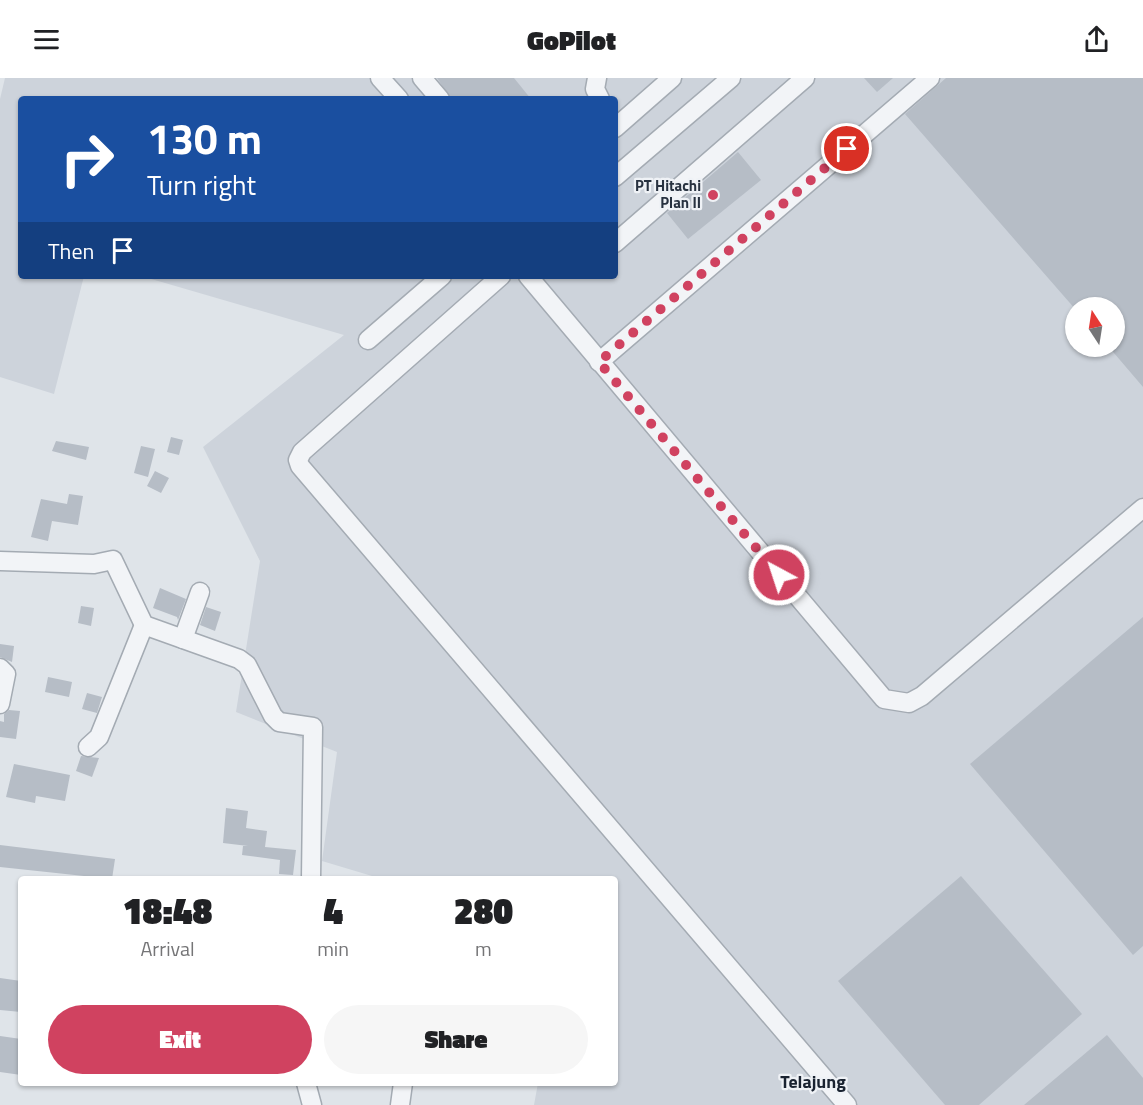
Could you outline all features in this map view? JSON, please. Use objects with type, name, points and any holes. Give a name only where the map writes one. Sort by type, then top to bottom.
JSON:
[{"type":"street","points":[[380,78],[396,96]]},
{"type":"street","points":[[422,78],[437,96]]},
{"type":"street","points":[[597,78],[595,90],[598,96]]},
{"type":"street","points":[[618,122],[672,78]]},
{"type":"street","points":[[618,174],[731,78]]},
{"type":"street","points":[[618,240],[805,78]]},
{"type":"street","points":[[599,362],[930,78]]},
{"type":"street","points":[[368,340],[439,279]]},
{"type":"street","points":[[498,279],[302,452],[298,460],[300,466],[847,1105]]},
{"type":"street","points":[[530,279],[884,699],[909,703],[922,696],[1143,508]]},
{"type":"street","points":[[0,561],[94,564],[113,560],[144,625],[239,659],[247,665],[273,716],[279,722],[313,727],[311,876]]},
{"type":"street","points":[[183,639],[200,592]]},
{"type":"street","points":[[88,747],[99,737],[144,625]]},
{"type":"street","points":[[0,668],[5,670],[6,674],[0,704]]},
{"type":"street","points":[[307,1086],[312,1105]]},
{"type":"street","points":[[400,1105],[402,1086]]},
{"type":"shaded area","points":[[5,78],[1143,78],[1143,1105],[534,1105],[537,1086],[618,1086],[618,876],[372,876],[322,861],[337,752],[236,712],[260,561],[203,447],[344,335],[151,279],[618,279],[618,96],[18,96],[18,279],[83,279],[54,394],[0,377],[0,99]]},
{"type":"building","points":[[437,78],[514,78],[529,96],[449,96]]},
{"type":"building","points":[[864,78],[893,78],[877,92]]},
{"type":"building","points":[[946,78],[1143,78],[1143,387],[1117,357],[1125,357],[1125,297],[1065,297],[905,114]]},
{"type":"building","name":"PT Hitachi Plan II","points":[[738,152],[761,180],[688,239],[667,213]]},
{"type":"building","points":[[171,437],[183,440],[179,455],[167,452]]},
{"type":"building","points":[[56,441],[89,447],[86,460],[52,451]]},
{"type":"building","points":[[141,446],[155,449],[148,477],[134,473]]},
{"type":"building","points":[[155,471],[169,478],[161,493],[147,486]]},
{"type":"building","points":[[69,494],[83,496],[78,525],[52,521],[48,541],[31,537],[41,499],[67,504]]},
{"type":"building","points":[[160,588],[186,599],[178,620],[177,617],[153,608]]},
{"type":"building","points":[[81,606],[94,608],[91,626],[78,623]]},
{"type":"building","points":[[206,607],[221,612],[215,631],[200,625]]},
{"type":"building","points":[[1143,617],[1143,946],[1133,955],[970,764]]},
{"type":"building","points":[[0,644],[14,646],[12,662],[0,657]]},
{"type":"building","points":[[48,677],[72,682],[69,697],[45,692]]},
{"type":"building","points":[[87,693],[102,697],[97,713],[82,709]]},
{"type":"building","points":[[9,710],[20,711],[16,739],[0,737],[0,721],[4,722],[4,714]]},
{"type":"building","points":[[81,756],[99,758],[92,777],[76,771]]},
{"type":"building","points":[[14,764],[70,775],[65,801],[36,796],[35,803],[6,797]]},
{"type":"building","points":[[226,808],[248,811],[246,828],[267,831],[265,847],[296,850],[293,875],[279,874],[280,860],[242,855],[243,846],[248,846],[223,843]]},
{"type":"building","points":[[0,845],[115,859],[112,876],[84,876],[0,867]]},
{"type":"building","points":[[961,876],[1082,1014],[979,1105],[945,1105],[838,981]]},
{"type":"building","points":[[0,978],[18,981],[18,1012],[0,1010]]},
{"type":"building","points":[[1107,1035],[1143,1078],[1143,1105],[1024,1105]]},
{"type":"building","points":[[0,1036],[18,1039],[18,1075],[0,1072]]},
{"type":"place","name":"PT Hitachi Plan II","points":[[713,195]]},
{"type":"district","name":"Telajung","points":[[813,1082]]},
{"type":"route","points":[[779,575],[599,362],[847,149]]}]
